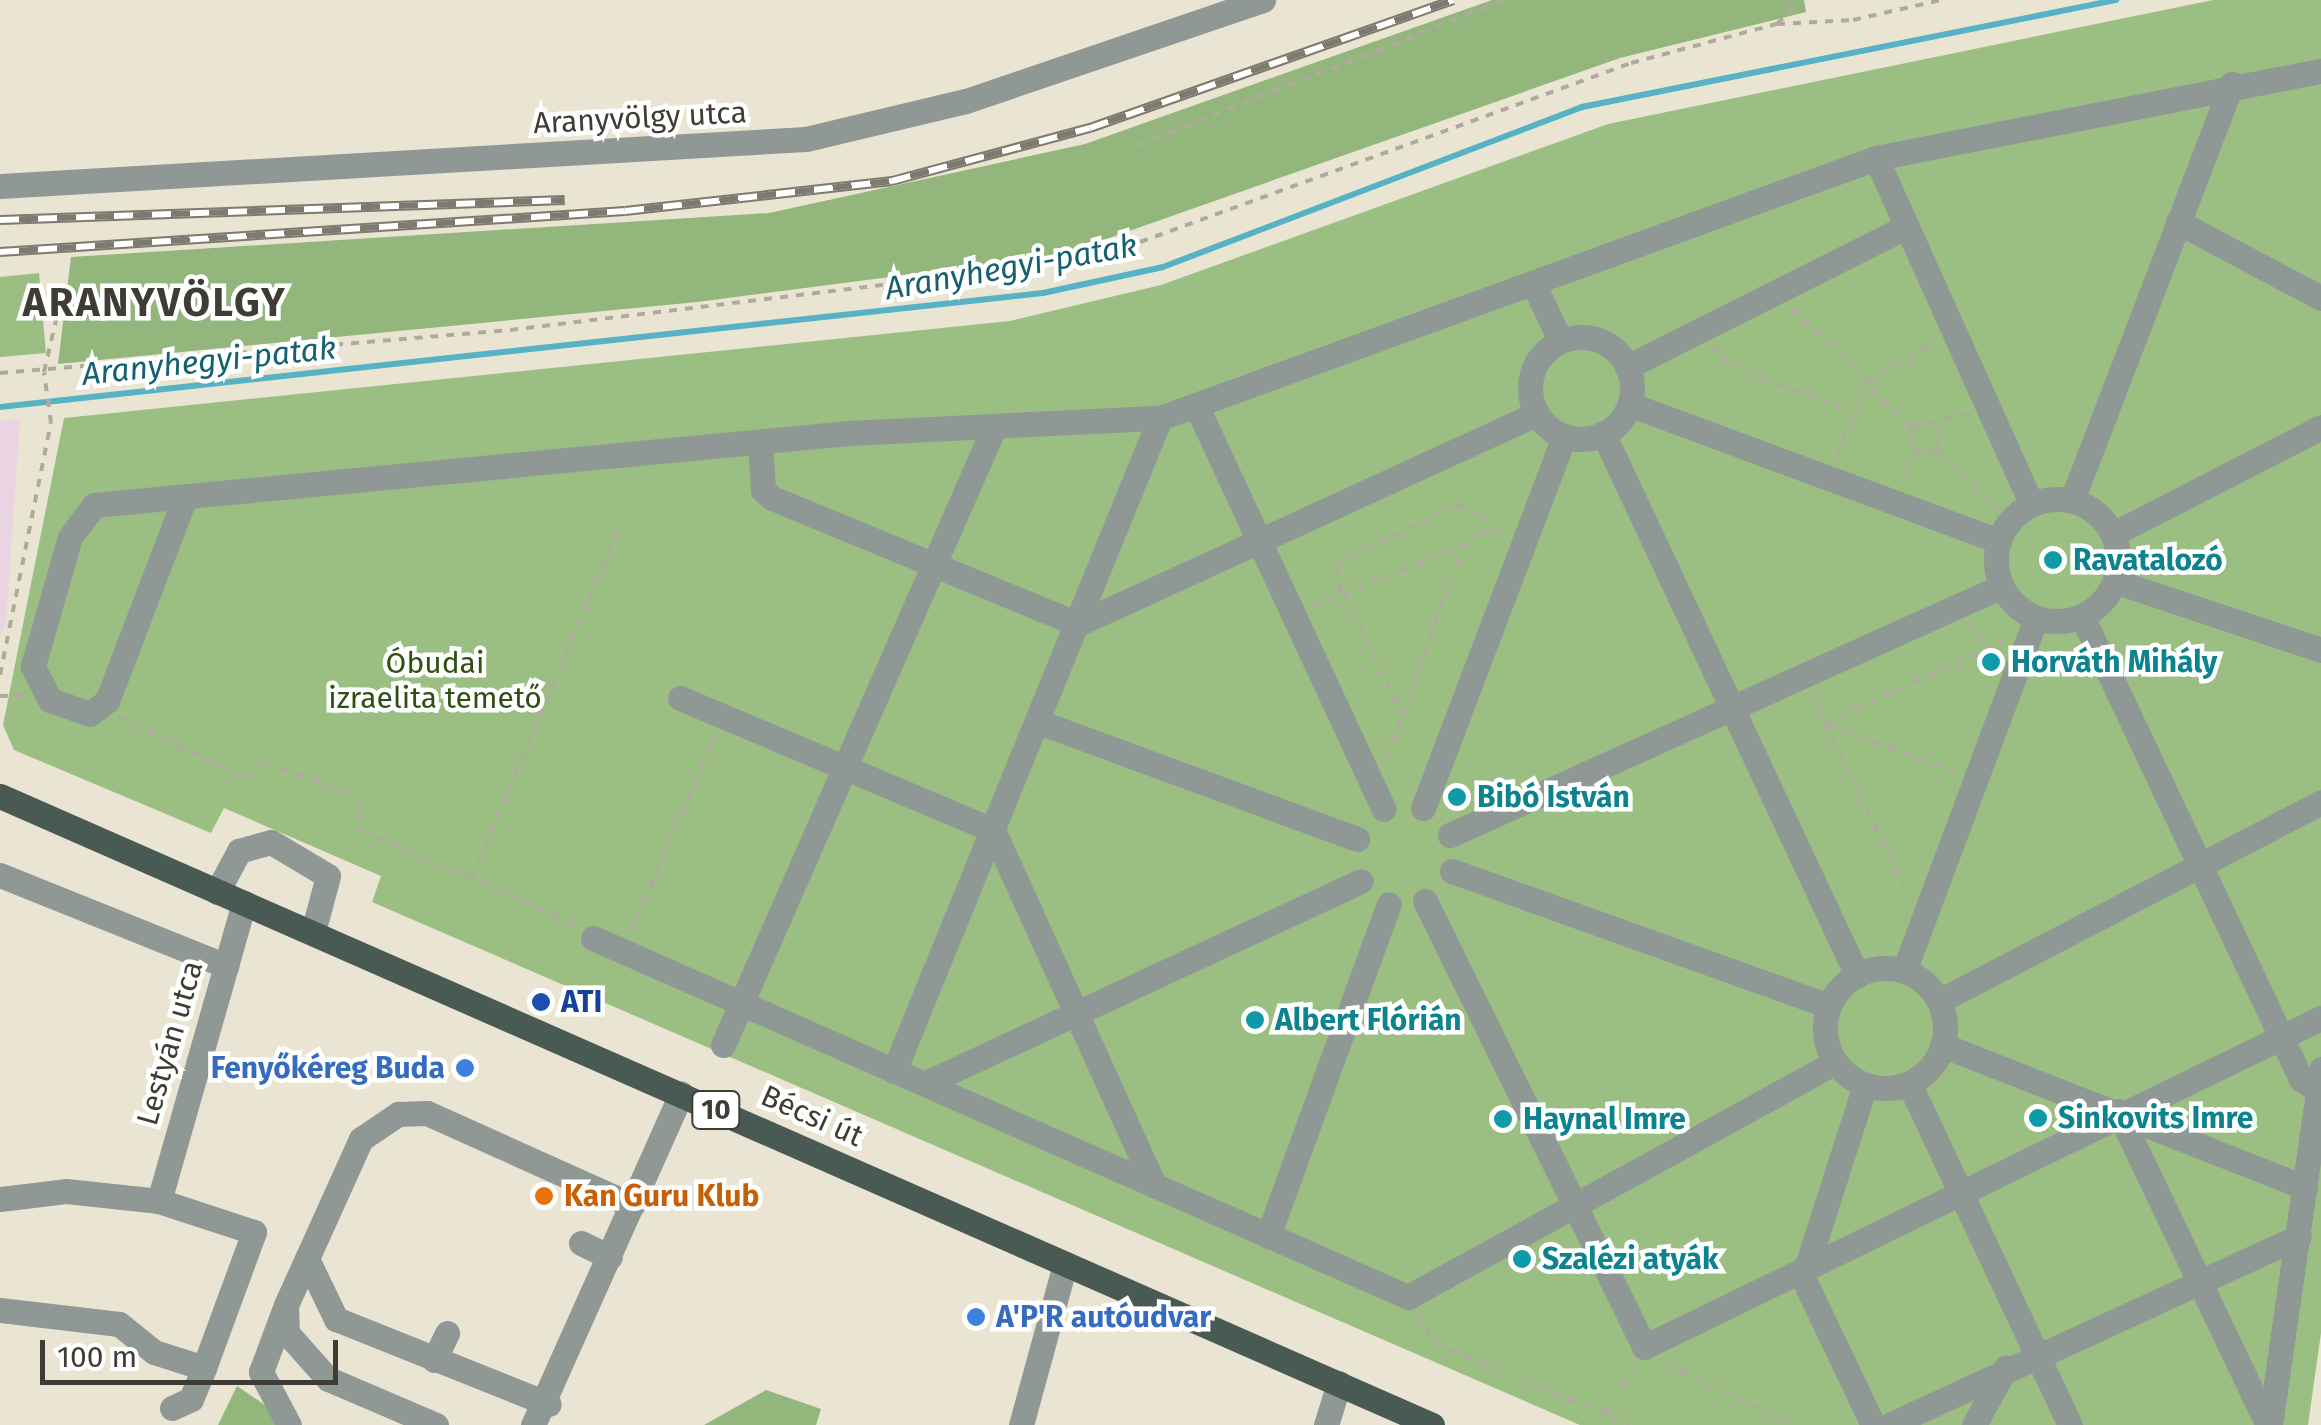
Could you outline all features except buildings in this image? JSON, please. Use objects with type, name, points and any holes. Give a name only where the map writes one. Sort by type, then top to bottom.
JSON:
[{"type":"main road","name":"Bécsi út","points":[[0,796],[1432,1425]]},
{"type":"street","name":"Aranyvölgy utca","points":[[0,186],[776,143],[966,101],[1263,0]]},
{"type":"street","points":[[185,496],[100,710],[38,690],[33,666],[79,516],[118,500],[760,442],[992,432],[1160,418],[1536,289],[1876,158],[2232,84],[2321,71]]},
{"type":"street","points":[[1634,406],[1894,499],[2014,521],[2072,500],[2232,84]]},
{"type":"street","points":[[1876,158],[1988,404],[2014,521],[2000,587],[2031,631]]},
{"type":"street","points":[[2178,222],[2321,298]]},
{"type":"street","points":[[1627,367],[1907,226]]},
{"type":"street","points":[[1536,289],[1559,338]]},
{"type":"street","points":[[1559,338],[1597,341],[1627,367],[1634,406]]},
{"type":"street","points":[[1559,338],[1532,366],[1536,414],[1564,436],[1603,433],[1634,406]]},
{"type":"street","points":[[1196,407],[1384,809]]},
{"type":"street","points":[[760,442],[762,490],[772,498],[934,571],[1078,624],[1536,414]]},
{"type":"street","points":[[894,1071],[1160,418]]},
{"type":"street","points":[[2115,532],[2321,427]]},
{"type":"street","points":[[723,1045],[992,432]]},
{"type":"street","points":[[1603,433],[1857,974]]},
{"type":"street","points":[[1423,808],[1564,436]]},
{"type":"street","points":[[2072,500],[2115,532]]},
{"type":"street","points":[[2031,631],[2082,616],[2117,582],[2115,532]]},
{"type":"street","points":[[2117,582],[2321,650]]},
{"type":"street","points":[[1450,835],[1800,673],[2000,587]]},
{"type":"street","points":[[2082,616],[2301,1079],[2320,1080],[2269,1425]]},
{"type":"street","points":[[1904,971],[2031,631]]},
{"type":"street","points":[[680,698],[993,830],[1154,1186]]},
{"type":"street","points":[[1039,722],[1356,839]]},
{"type":"street","points":[[1939,1001],[2321,802]]},
{"type":"street","points":[[1423,808],[1450,835],[1452,871],[1425,901],[1388,904],[1361,881],[1356,839],[1384,809],[1423,808]]},
{"type":"street","points":[[217,892],[239,852],[271,842],[328,876],[314,932]]},
{"type":"street","points":[[1452,871],[1829,1006]]},
{"type":"street","points":[[0,875],[226,966]]},
{"type":"street","points":[[928,1082],[1361,881]]},
{"type":"street","points":[[1425,901],[1569,1206],[1644,1348],[1803,1278],[1960,1191],[2280,1034],[2321,1018]]},
{"type":"street","name":"Lestyán utca","points":[[159,1201],[244,903]]},
{"type":"street","points":[[1268,1236],[1388,904]]},
{"type":"street","points":[[593,938],[894,1071],[928,1082],[1408,1297],[1834,1062]]},
{"type":"street","points":[[1904,971],[1939,1001],[1942,1045],[1909,1083],[1865,1085],[1834,1062],[1824,1034],[1829,1006],[1857,974],[1904,971]]},
{"type":"street","points":[[1942,1045],[2304,1187]]},
{"type":"street","points":[[1909,1083],[2070,1425]]},
{"type":"street","points":[[1865,1085],[1803,1278],[1873,1425]]},
{"type":"street","points":[[307,1259],[336,1318],[434,1360],[541,1415],[681,1094]]},
{"type":"street","points":[[2118,1112],[2193,1280],[2269,1425]]},
{"type":"street","points":[[290,1425],[261,1372],[349,1156],[387,1119],[427,1113],[517,1161],[632,1206]]},
{"type":"street","points":[[0,1198],[66,1191],[159,1201],[254,1232],[191,1399],[172,1408]]},
{"type":"street","points":[[1888,1425],[2193,1280],[2299,1236]]},
{"type":"street","points":[[581,1244],[610,1258]]},
{"type":"street","points":[[1021,1425],[1065,1264]]},
{"type":"street","points":[[286,1305],[287,1333],[304,1362],[436,1425]]},
{"type":"street","points":[[0,1310],[118,1324],[154,1352],[204,1368]]},
{"type":"street","points":[[434,1360],[446,1334]]},
{"type":"street","points":[[1974,1425],[2006,1367]]},
{"type":"street","points":[[1326,1425],[1339,1384]]},
{"type":"path","points":[[1138,144],[1504,0]]},
{"type":"path","points":[[1776,24],[1800,0]]},
{"type":"path","points":[[0,373],[46,375],[510,330],[1018,267],[1140,242],[1555,87],[1776,24],[1853,20],[1941,0]]},
{"type":"path","points":[[1776,291],[1912,427],[1913,454],[1894,499]]},
{"type":"path","points":[[0,674],[52,423],[46,375],[57,316]]},
{"type":"path","points":[[1697,330],[1731,366],[1850,411]]},
{"type":"path","points":[[1832,475],[1850,411],[1866,384],[1956,334]]},
{"type":"path","points":[[1912,427],[1940,426],[1988,404]]},
{"type":"path","points":[[1937,450],[1940,426]]},
{"type":"path","points":[[1913,454],[1937,450]]},
{"type":"path","points":[[1937,450],[2014,521]]},
{"type":"path","points":[[1293,614],[1343,594],[1462,548],[1482,530],[1482,515],[1457,505],[1336,564],[1343,594],[1402,715]]},
{"type":"path","points":[[472,878],[619,527]]},
{"type":"path","points":[[1482,530],[1524,541]]},
{"type":"path","points":[[1388,755],[1462,548]]},
{"type":"path","points":[[1960,604],[1984,650]]},
{"type":"path","points":[[1824,723],[2031,631]]},
{"type":"path","points":[[1800,673],[1922,923]]},
{"type":"path","points":[[0,696],[38,690]]},
{"type":"path","points":[[100,710],[244,778],[266,762],[356,795],[362,830],[472,878],[593,938]]},
{"type":"path","points":[[624,951],[723,716]]},
{"type":"path","points":[[1824,723],[1974,778]]},
{"type":"path","points":[[1408,1297],[1435,1344],[1630,1425]]},
{"type":"path","points":[[1605,1414],[1644,1348],[1794,1425]]},
{"type":"shaded area","points":[[20,419],[6,622],[0,637],[0,421]]},
{"type":"green space","points":[[1492,0],[1804,0],[1806,12],[1620,58],[1061,255],[697,302],[58,364],[71,257],[769,213],[1085,144]]},
{"type":"green space","name":"Óbudai izraelita temető","points":[[2213,0],[2321,0],[2321,1333],[2308,1425],[1580,1425],[372,902],[381,876],[224,808],[211,833],[14,750],[3,725],[64,418],[1010,321],[1161,285],[1608,124]]},
{"type":"green space","points":[[39,273],[46,353],[0,357],[0,277]]},
{"type":"green space","points":[[237,1386],[262,1403],[286,1425],[218,1425]]},
{"type":"green space","points":[[766,1390],[821,1409],[816,1425],[704,1425]]},
{"type":"waterway","name":"Aranyhegyi-patak","points":[[0,407],[1043,293],[1163,267],[1582,107],[2116,0]]},
{"type":"railway","points":[[0,252],[625,211],[892,181],[1090,128],[1453,0]]},
{"type":"railway","points":[[0,220],[565,200]]},
{"type":"place","name":"Ravatalozó","points":[[2053,560]]},
{"type":"place","name":"Horváth Mihály","points":[[1991,662]]},
{"type":"place","name":"Bibó István","points":[[1457,797]]},
{"type":"place","name":"ATI","points":[[541,1002]]},
{"type":"place","name":"Albert Flórián","points":[[1255,1020]]},
{"type":"place","name":"Fenyőkéreg Buda","points":[[465,1068]]},
{"type":"place","name":"Sinkovits Imre","points":[[2038,1118]]},
{"type":"place","name":"Haynal Imre","points":[[1503,1119]]},
{"type":"place","name":"Kan Guru Klub","points":[[544,1196]]},
{"type":"place","name":"Szalézi atyák","points":[[1522,1259]]},
{"type":"place","name":"A'P'R autóudvar","points":[[976,1317]]},
{"type":"district","name":"ARANYVÖLGY","points":[[155,303]]}]
